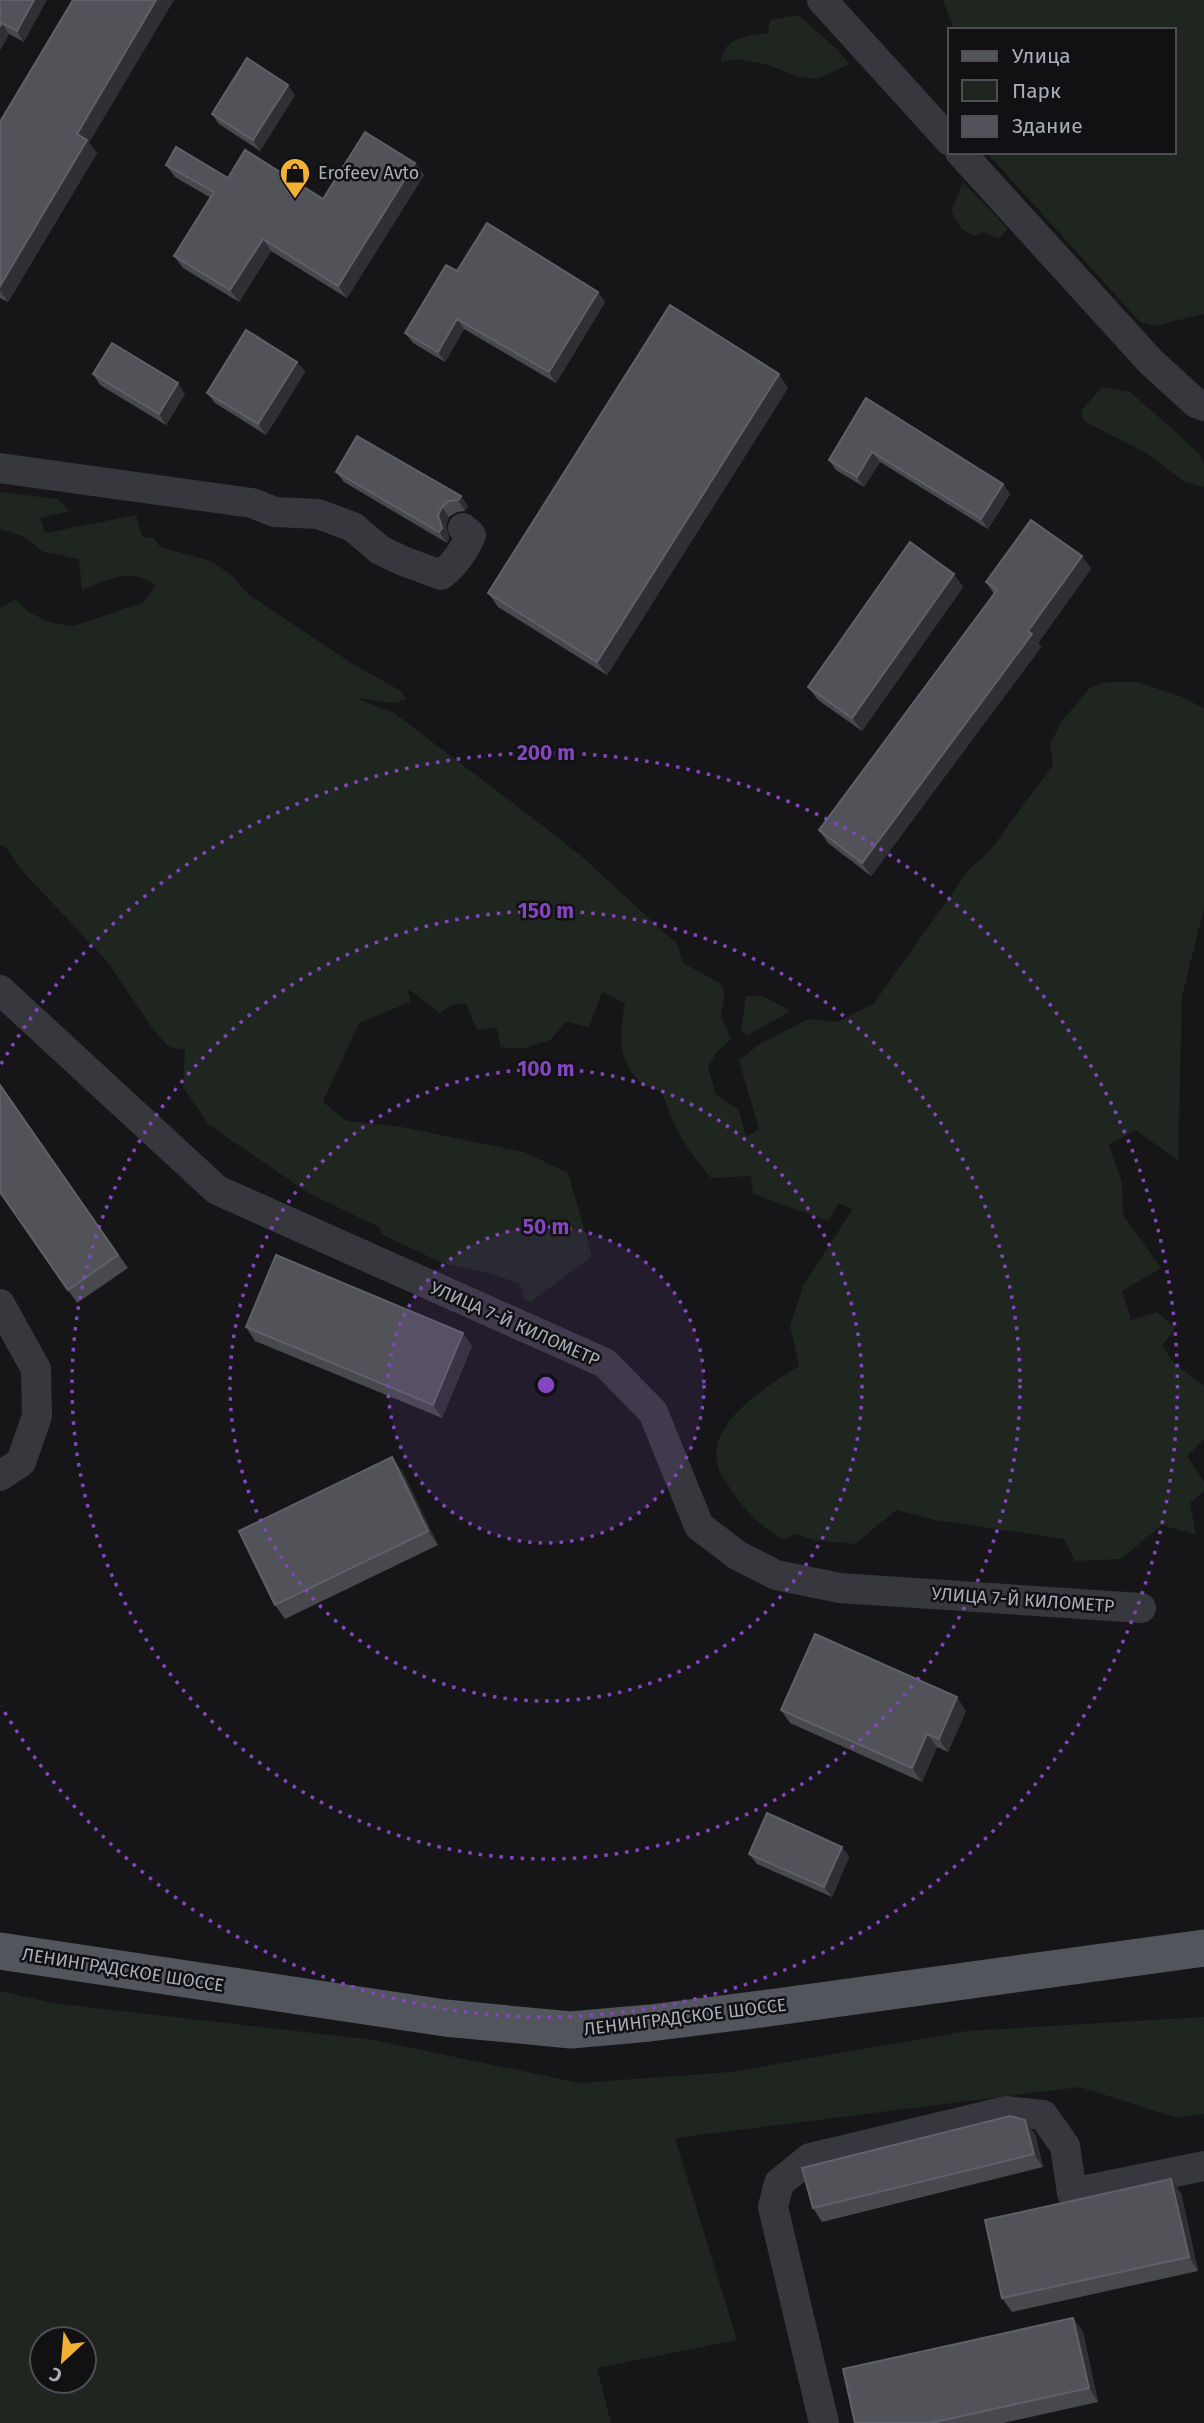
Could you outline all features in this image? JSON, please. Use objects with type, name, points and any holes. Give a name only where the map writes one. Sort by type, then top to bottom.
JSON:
[{"type":"main road","name":"ЛЕНИНГРАДСКОЕ ШОССЕ","points":[[0,1951],[446,2018],[571,2030],[763,2009],[1204,1948]]},
{"type":"lane","points":[[822,0],[948,139]]},
{"type":"lane","points":[[962,154],[1151,362],[1196,403],[1204,406]]},
{"type":"lane","points":[[0,468],[252,503],[275,512],[318,514],[353,527],[380,550],[441,575],[454,565],[463,553],[471,535],[463,528]]},
{"type":"lane","name":"УЛИЦА 7-Й КИЛОМЕТР","points":[[0,990],[218,1190],[605,1363],[653,1412],[699,1526],[737,1555],[776,1575],[840,1588],[1141,1608]]},
{"type":"lane","points":[[0,1304],[36,1369],[37,1416],[21,1462],[0,1476]]},
{"type":"lane","points":[[824,2423],[773,2207],[779,2183],[810,2158],[1006,2111],[1043,2115],[1065,2146],[1072,2193],[1204,2166]]},
{"type":"green space","points":[[943,0],[1204,0],[1204,314],[1154,326],[1141,323],[988,154],[1176,154],[1176,28],[953,28]]},
{"type":"green space","points":[[798,15],[839,51],[849,64],[818,79],[797,76],[765,64],[737,59],[721,62],[726,47],[731,43],[744,37],[768,33],[770,20]]},
{"type":"green space","points":[[963,182],[1008,229],[998,239],[984,232],[974,236],[961,228],[951,211]]},
{"type":"green space","points":[[1102,387],[1130,392],[1200,455],[1204,465],[1204,487],[1185,482],[1146,453],[1084,421],[1081,411]]},
{"type":"green space","points":[[0,492],[58,499],[69,511],[40,518],[45,533],[136,515],[142,537],[154,538],[160,547],[211,561],[231,575],[249,595],[353,664],[399,690],[407,699],[395,703],[356,698],[394,713],[580,855],[677,944],[683,963],[720,983],[725,992],[721,1016],[731,1039],[716,1053],[708,1067],[716,1095],[739,1110],[746,1137],[759,1129],[739,1060],[760,1044],[808,1019],[838,1022],[874,1003],[971,867],[989,852],[1053,765],[1050,744],[1062,721],[1090,688],[1107,682],[1137,682],[1185,698],[1204,709],[1204,908],[1182,996],[1178,1160],[1135,1130],[1109,1145],[1122,1183],[1123,1215],[1161,1268],[1122,1291],[1131,1320],[1157,1312],[1175,1328],[1162,1346],[1174,1363],[1204,1386],[1204,1439],[1187,1456],[1204,1482],[1204,1491],[1190,1503],[1196,1535],[1162,1525],[1121,1559],[1075,1561],[1064,1539],[935,1520],[896,1510],[855,1544],[814,1540],[795,1534],[784,1540],[754,1518],[720,1472],[717,1453],[720,1437],[741,1408],[799,1366],[790,1326],[803,1286],[852,1210],[839,1203],[828,1221],[753,1194],[751,1176],[711,1178],[682,1138],[662,1092],[641,1083],[627,1065],[621,1035],[625,1003],[602,992],[589,1027],[566,1022],[550,1040],[522,1049],[501,1047],[496,1027],[477,1030],[466,1004],[452,1005],[440,1013],[408,989],[410,1002],[359,1023],[323,1102],[347,1121],[402,1127],[524,1152],[568,1173],[592,1256],[531,1302],[524,1299],[520,1284],[488,1273],[442,1263],[381,1234],[379,1227],[310,1194],[209,1125],[183,1087],[185,1050],[169,1047],[153,1029],[106,960],[25,874],[6,848],[0,845],[0,608],[15,599],[30,613],[52,623],[74,626],[144,602],[155,586],[138,576],[129,576],[110,579],[82,590],[79,559],[44,552],[23,536],[0,529]]},
{"type":"green space","points":[[746,996],[763,996],[791,1011],[748,1035],[741,1032]]},
{"type":"green space","points":[[0,1991],[52,2003],[374,2040],[580,2083],[731,2072],[967,2031],[1204,2017],[1204,2114],[1177,2118],[1080,2087],[675,2138],[737,2340],[597,2368],[611,2423],[0,2423]]},
{"type":"building","points":[[0,0],[34,0],[17,31],[2,23],[0,26]]},
{"type":"building","points":[[73,0],[156,0],[77,134],[87,140],[0,286],[0,122]]},
{"type":"building","points":[[247,58],[288,85],[253,140],[212,114]]},
{"type":"building","points":[[365,132],[415,163],[338,286],[263,239],[230,290],[174,256],[214,192],[166,165],[176,147],[228,178],[245,150],[323,199]]},
{"type":"building","points":[[487,223],[598,292],[549,372],[457,319],[438,352],[405,333],[446,265],[457,271]]},
{"type":"building","points":[[670,305],[779,374],[597,662],[488,593]]},
{"type":"building","points":[[246,330],[297,362],[258,424],[207,393]]},
{"type":"building","points":[[112,343],[178,383],[159,414],[93,374]]},
{"type":"building","points":[[866,398],[1003,484],[981,519],[872,452],[857,477],[829,460]]},
{"type":"building","points":[[357,436],[461,496],[442,507],[438,515],[442,528],[439,532],[336,472]]},
{"type":"building","points":[[1031,520],[1082,556],[1028,631],[1032,634],[862,863],[819,830],[997,590],[986,582]]},
{"type":"building","points":[[910,542],[954,574],[852,718],[808,687]]},
{"type":"building","points":[[0,1085],[118,1255],[68,1290],[0,1192]]},
{"type":"building","points":[[276,1255],[463,1333],[433,1405],[246,1327]]},
{"type":"building","points":[[392,1457],[428,1531],[275,1605],[239,1531]]},
{"type":"building","points":[[815,1634],[957,1697],[939,1739],[927,1734],[912,1768],[781,1710]]},
{"type":"building","points":[[767,1813],[842,1847],[824,1887],[749,1854]]},
{"type":"building","points":[[1010,2116],[1025,2120],[1034,2154],[813,2208],[802,2168]]},
{"type":"building","points":[[1171,2179],[1189,2257],[1002,2298],[985,2220]]},
{"type":"building","points":[[1073,2318],[1089,2388],[930,2423],[855,2423],[843,2369]]},
{"type":"place","name":"Erofeev Avto","points":[[295,200]]}]
